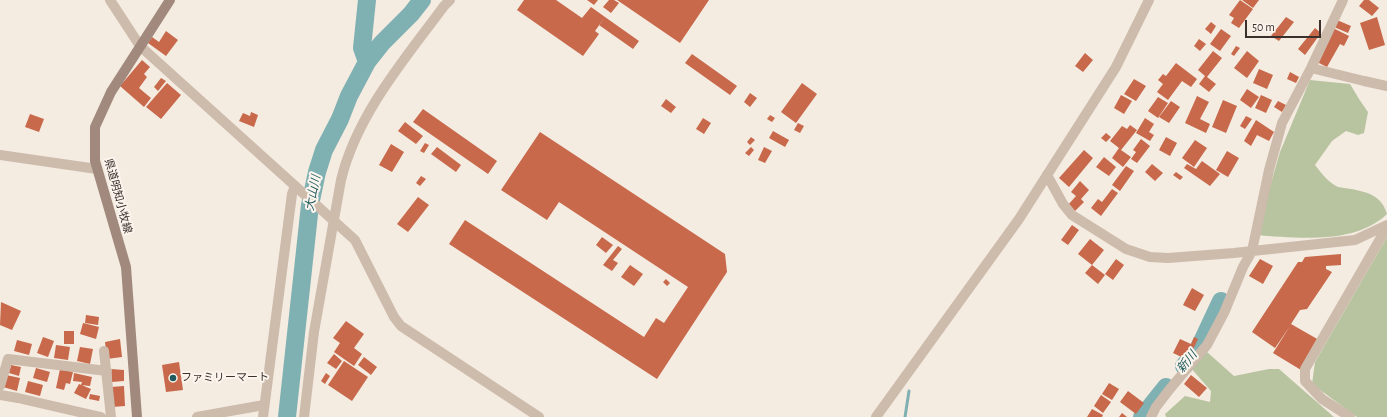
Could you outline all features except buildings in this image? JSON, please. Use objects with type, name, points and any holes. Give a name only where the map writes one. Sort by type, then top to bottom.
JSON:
[{"type":"main road","name":"県道明知小牧線","points":[[137,417],[126,267],[95,162],[95,127],[111,92],[170,0]]},
{"type":"street","points":[[110,0],[140,46],[355,240],[394,317],[401,326],[539,417]]},
{"type":"street","points":[[304,417],[314,332],[346,161],[372,105],[444,6],[450,0]]},
{"type":"street","points":[[876,417],[1019,219],[1116,67],[1150,0]]},
{"type":"street","points":[[1151,417],[1169,390],[1207,345],[1224,313],[1243,267],[1252,251],[1268,170],[1282,123],[1311,68],[1343,0]]},
{"type":"street","points":[[1311,68],[1387,86]]},
{"type":"street","points":[[0,155],[97,169]]},
{"type":"street","points":[[1047,175],[1063,204],[1072,215],[1126,249],[1150,257],[1168,258],[1355,240],[1387,226]]},
{"type":"street","points":[[263,417],[292,194],[295,186]]},
{"type":"street","points":[[1350,417],[1322,399],[1313,390],[1305,381],[1305,370],[1327,334],[1387,226]]},
{"type":"street","points":[[104,351],[111,417]]},
{"type":"street","points":[[0,386],[3,366],[8,358],[107,371]]},
{"type":"street","points":[[0,396],[18,398],[101,417]]},
{"type":"street","points":[[197,417],[264,405]]},
{"type":"green space","points":[[1310,80],[1350,84],[1368,112],[1364,133],[1358,135],[1346,131],[1332,141],[1315,165],[1334,185],[1369,193],[1374,196],[1382,203],[1387,214],[1374,224],[1359,231],[1342,235],[1307,238],[1256,235],[1280,152]]},
{"type":"green space","points":[[1387,237],[1387,417],[1357,417],[1312,384],[1315,362]]},
{"type":"green space","points":[[1207,352],[1234,376],[1269,369],[1279,369],[1334,417],[1166,417],[1165,414],[1185,396],[1210,402],[1211,391],[1190,367]]},
{"type":"waterway","points":[[367,0],[362,48],[367,62]]},
{"type":"waterway","name":"大山川","points":[[287,417],[310,205],[317,172],[324,150],[340,119],[349,96],[367,62],[382,43],[411,14],[422,0]]},
{"type":"waterway","name":"新川","points":[[1184,366],[1199,348],[1221,301]]},
{"type":"waterway","name":"新川","points":[[1142,417],[1166,387]]},
{"type":"waterway","points":[[905,417],[909,391]]},
{"type":"place","name":"ファミリーマート","points":[[173,378]]}]
